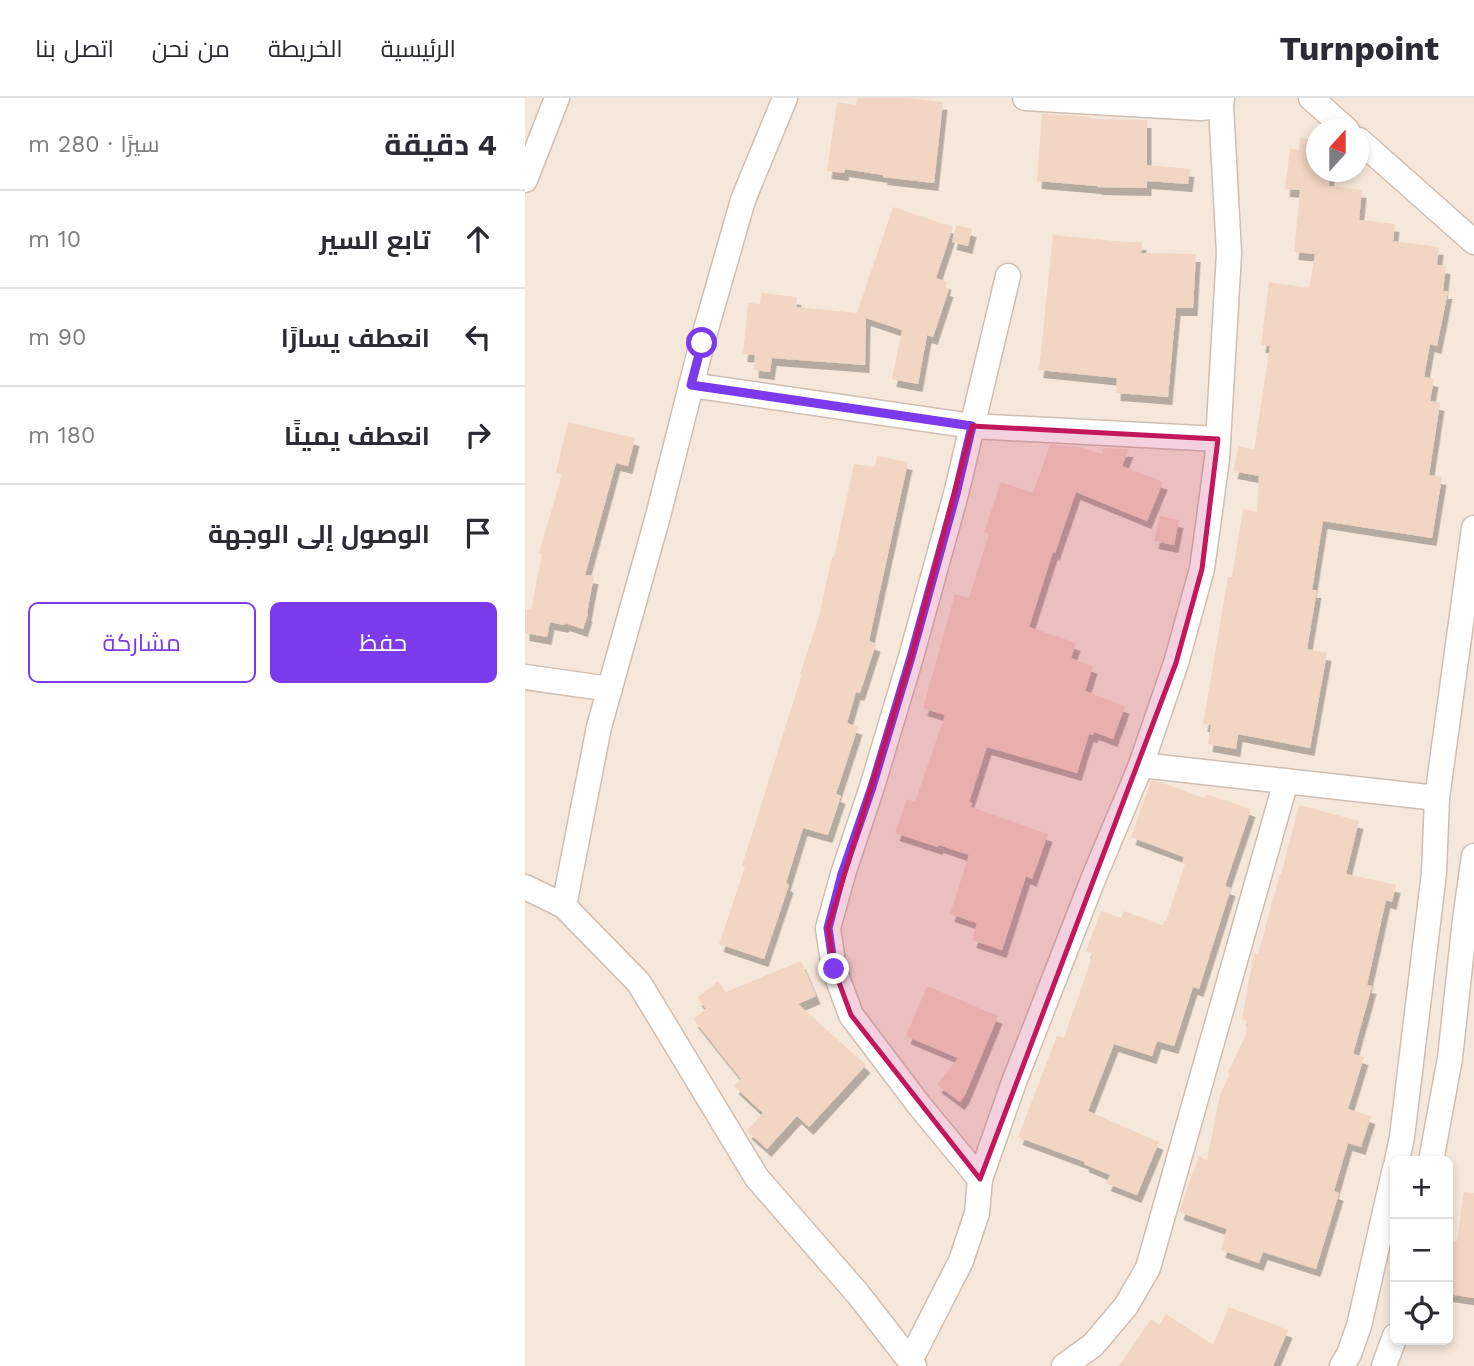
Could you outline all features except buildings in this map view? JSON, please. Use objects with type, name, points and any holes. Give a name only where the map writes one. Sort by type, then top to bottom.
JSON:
[{"type":"street","points":[[525,180],[557,98]]},
{"type":"street","points":[[564,906],[599,727],[658,516],[691,385],[743,200],[785,98]]},
{"type":"street","points":[[525,887],[564,906],[639,983],[757,1178],[858,1294],[912,1363],[961,1262],[977,1213],[980,1179],[1014,1082],[1141,765],[1177,663],[1202,569],[1218,439],[1229,253],[1221,102],[1200,108],[1025,98]]},
{"type":"street","points":[[1311,98],[1335,119]]},
{"type":"street","points":[[1369,149],[1474,242]]},
{"type":"street","points":[[980,1179],[919,1105],[851,1015],[834,969],[828,928],[842,874],[872,787],[911,657],[956,494],[1008,276]]},
{"type":"street","points":[[691,385],[972,426],[1218,439]]},
{"type":"street","points":[[1398,1156],[1434,873],[1437,798],[1474,528]]},
{"type":"street","points":[[525,677],[610,689]]},
{"type":"street","points":[[1141,765],[1437,798]]},
{"type":"street","points":[[1064,1366],[1093,1345],[1126,1306],[1148,1268],[1286,780]]},
{"type":"street","points":[[1432,1156],[1450,1058],[1474,856]]},
{"type":"street","points":[[1342,1366],[1359,1326],[1390,1190]]},
{"type":"street","points":[[1384,1366],[1392,1345]]},
{"type":"highlighted area","points":[[972,426],[1218,439],[1202,569],[1176,663],[980,1179],[851,1015],[834,969],[828,928],[911,657]]},
{"type":"shaded area","points":[[525,98],[1474,98],[1474,1366],[525,1366]]},
{"type":"route","points":[[702,343],[691,385],[972,426],[911,657],[872,787],[842,874],[828,928],[834,969]]}]
